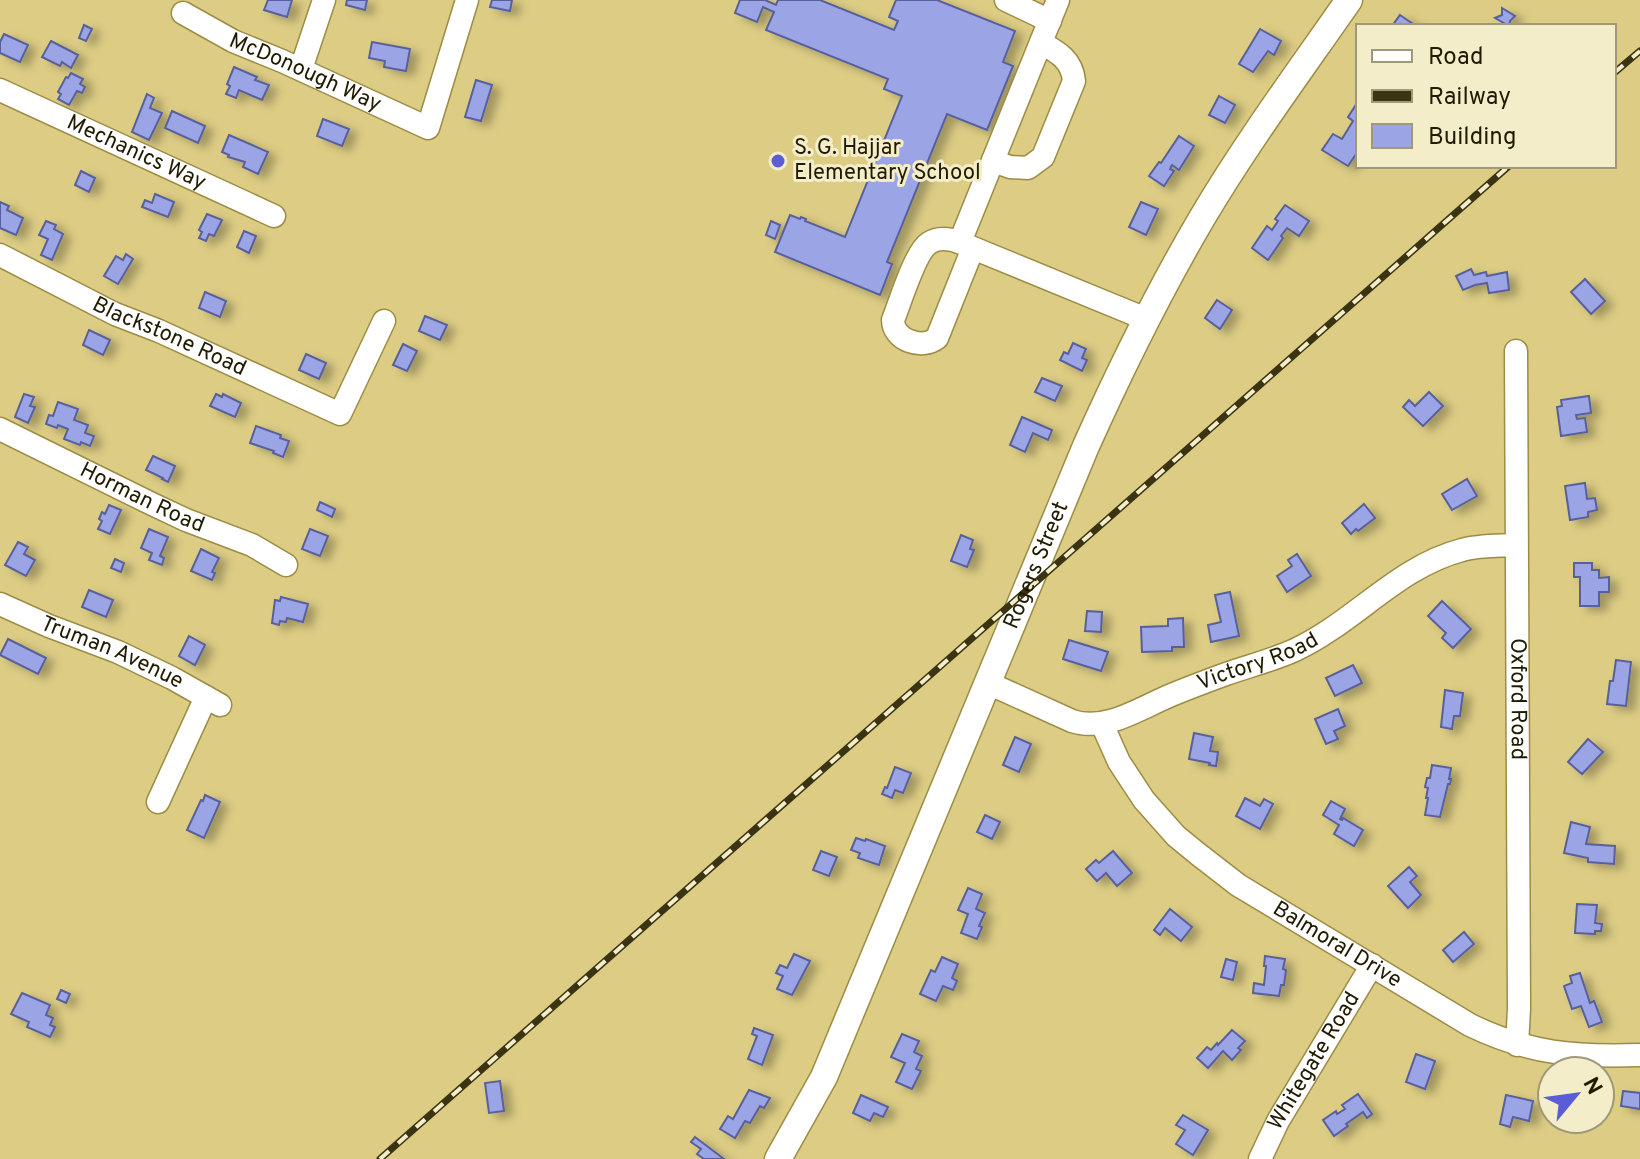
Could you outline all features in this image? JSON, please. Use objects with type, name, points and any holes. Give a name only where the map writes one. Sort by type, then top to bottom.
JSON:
[{"type":"main road","name":"Rogers Street","points":[[778,1159],[824,1077],[1086,446],[1146,319],[1228,176],[1349,0]]},
{"type":"street","points":[[301,69],[324,0]]},
{"type":"street","name":"McDonough Way","points":[[183,15],[233,41],[428,128],[467,0]]},
{"type":"street","points":[[1006,0],[1054,10],[993,161],[966,245],[1146,319]]},
{"type":"street","points":[[993,161],[1010,167],[1028,168],[1043,157],[1074,81],[1073,71],[1062,54],[1041,43]]},
{"type":"street","name":"Mechanics Way","points":[[0,90],[274,216]]},
{"type":"street","name":"Blackstone Road","points":[[0,255],[107,310],[340,414],[384,321]]},
{"type":"street","name":"Oxford Road","points":[[1516,351],[1517,1045]]},
{"type":"street","name":"Horman Road","points":[[0,429],[186,520],[252,545],[286,565]]},
{"type":"street","name":"Victory Road","points":[[1102,724],[1204,682],[1295,650],[1336,627],[1406,574],[1444,555],[1485,546],[1516,545]]},
{"type":"street","name":"Truman Avenue","points":[[0,604],[118,652],[213,701],[158,802]]},
{"type":"street","points":[[988,683],[1082,725],[1102,724]]},
{"type":"street","name":"Balmoral Drive","points":[[1102,724],[1119,762],[1151,809],[1176,836],[1238,885],[1470,1025],[1517,1045],[1565,1054],[1639,1055]]},
{"type":"street","name":"Whitegate Road","points":[[1260,1159],[1278,1121],[1372,965]]},
{"type":"building","points":[[268,0],[292,0],[287,17],[264,10]]},
{"type":"building","points":[[347,0],[367,0],[365,10],[346,5]]},
{"type":"building","points":[[492,0],[512,0],[510,11],[490,7]]},
{"type":"building","points":[[740,0],[765,0],[776,5],[778,0],[820,0],[894,30],[898,21],[889,17],[896,0],[937,0],[1015,31],[1003,62],[1013,66],[987,130],[947,114],[887,262],[892,264],[880,295],[775,252],[790,215],[845,237],[902,96],[884,89],[888,79],[766,30],[774,12],[763,7],[757,22],[735,13]]},
{"type":"building","points":[[1502,8],[1515,16],[1509,24],[1506,24],[1495,18],[1502,15]]},
{"type":"building","points":[[1400,15],[1413,24],[1393,24]]},
{"type":"building","points":[[84,25],[92,29],[86,41],[79,38]]},
{"type":"building","points":[[1260,29],[1281,41],[1274,55],[1268,51],[1253,72],[1239,64]]},
{"type":"building","points":[[4,34],[28,45],[20,62],[0,53]]},
{"type":"building","points":[[51,41],[78,55],[71,68],[62,62],[60,66],[42,57]]},
{"type":"building","points":[[372,42],[410,49],[406,71],[384,67],[385,61],[369,58]]},
{"type":"building","points":[[234,67],[269,85],[262,100],[239,90],[236,98],[226,94]]},
{"type":"building","points":[[71,73],[83,79],[80,84],[85,87],[82,93],[77,91],[69,105],[58,99],[61,94],[58,92]]},
{"type":"building","points":[[476,80],[492,85],[481,121],[465,117]]},
{"type":"building","points":[[147,94],[154,98],[150,108],[162,113],[149,140],[132,132]]},
{"type":"building","points":[[1219,96],[1235,105],[1225,123],[1209,115]]},
{"type":"building","points":[[1356,105],[1356,154],[1348,166],[1322,150],[1333,134],[1342,139],[1353,121],[1348,117]]},
{"type":"building","points":[[172,111],[205,126],[198,143],[165,128]]},
{"type":"building","points":[[323,119],[349,129],[342,146],[317,136]]},
{"type":"building","points":[[229,135],[268,152],[258,174],[243,167],[245,162],[222,152]]},
{"type":"building","points":[[1179,136],[1194,146],[1179,170],[1172,165],[1170,169],[1174,171],[1164,186],[1149,176]]},
{"type":"building","points":[[81,171],[95,178],[89,192],[75,185]]},
{"type":"building","points":[[155,194],[174,202],[168,217],[142,207],[145,200],[152,203]]},
{"type":"building","points":[[0,202],[9,206],[7,210],[23,218],[16,235],[0,228]]},
{"type":"building","points":[[1141,202],[1158,209],[1146,235],[1129,227]]},
{"type":"building","points":[[1285,205],[1309,221],[1299,236],[1287,228],[1268,260],[1252,248],[1267,226],[1272,230],[1278,221],[1275,219]]},
{"type":"building","points":[[207,214],[222,220],[214,236],[209,234],[206,241],[199,238],[202,232],[199,230]]},
{"type":"building","points":[[46,221],[56,225],[54,229],[63,234],[52,260],[41,255],[48,239],[39,235]]},
{"type":"building","points":[[771,221],[780,225],[775,239],[766,235]]},
{"type":"building","points":[[244,231],[256,236],[249,253],[237,247]]},
{"type":"building","points":[[126,254],[133,259],[118,284],[104,276],[116,256],[123,260]]},
{"type":"building","points":[[1471,269],[1474,275],[1507,272],[1509,290],[1489,293],[1487,283],[1463,290],[1456,276]]},
{"type":"building","points":[[1585,279],[1605,301],[1591,314],[1571,292]]},
{"type":"building","points":[[205,292],[226,301],[220,317],[199,308]]},
{"type":"building","points":[[1217,300],[1232,310],[1220,329],[1205,318]]},
{"type":"building","points":[[425,316],[447,325],[440,340],[419,331]]},
{"type":"building","points":[[89,330],[110,340],[103,355],[83,345]]},
{"type":"building","points":[[1073,343],[1086,349],[1082,358],[1087,360],[1082,371],[1060,360],[1064,352],[1068,354]]},
{"type":"building","points":[[403,344],[417,351],[407,371],[393,365]]},
{"type":"building","points":[[306,354],[326,363],[319,379],[299,370]]},
{"type":"building","points":[[1042,378],[1062,386],[1055,401],[1035,392]]},
{"type":"building","points":[[1429,392],[1443,406],[1423,426],[1403,407],[1409,400],[1415,406]]},
{"type":"building","points":[[24,394],[34,397],[30,406],[35,407],[28,423],[15,417]]},
{"type":"building","points":[[216,394],[241,403],[235,417],[210,406]]},
{"type":"building","points":[[1589,396],[1591,413],[1576,415],[1577,419],[1585,418],[1587,432],[1561,436],[1557,407],[1562,406],[1561,400]]},
{"type":"building","points":[[58,402],[78,409],[74,420],[88,425],[85,433],[94,436],[90,446],[64,439],[68,429],[46,424]]},
{"type":"building","points":[[1022,417],[1052,430],[1048,440],[1033,433],[1025,452],[1010,445]]},
{"type":"building","points":[[256,426],[289,441],[283,457],[250,443]]},
{"type":"building","points":[[153,456],[175,466],[168,482],[146,470]]},
{"type":"building","points":[[1467,479],[1477,496],[1452,510],[1442,494]]},
{"type":"building","points":[[1585,483],[1587,499],[1595,498],[1597,510],[1588,512],[1588,517],[1570,520],[1565,486]]},
{"type":"building","points":[[320,502],[335,509],[332,517],[317,510]]},
{"type":"building","points":[[1364,504],[1375,518],[1351,534],[1342,523]]},
{"type":"building","points":[[109,505],[121,510],[110,534],[98,529],[102,512],[105,514]]},
{"type":"building","points":[[149,529],[168,537],[160,556],[164,558],[162,565],[149,560],[152,553],[141,548]]},
{"type":"building","points":[[310,529],[328,536],[320,556],[302,549]]},
{"type":"building","points":[[961,535],[973,540],[970,549],[974,550],[967,567],[951,561]]},
{"type":"building","points":[[18,542],[28,547],[24,554],[35,560],[26,576],[5,565]]},
{"type":"building","points":[[201,549],[219,558],[212,572],[215,573],[212,580],[191,571]]},
{"type":"building","points":[[1297,554],[1311,576],[1287,592],[1277,576],[1292,566],[1288,560]]},
{"type":"building","points":[[115,559],[124,563],[121,572],[111,568]]},
{"type":"building","points":[[1574,563],[1592,563],[1592,570],[1599,570],[1599,578],[1609,577],[1609,592],[1599,592],[1599,606],[1580,606],[1580,577],[1574,577]]},
{"type":"building","points":[[89,590],[113,600],[106,617],[82,607]]},
{"type":"building","points":[[1230,592],[1239,636],[1211,642],[1208,625],[1221,622],[1215,595]]},
{"type":"building","points":[[281,597],[308,604],[303,622],[287,618],[279,625],[272,623],[275,600],[280,601]]},
{"type":"building","points":[[1442,601],[1471,629],[1453,648],[1442,638],[1446,633],[1428,616]]},
{"type":"building","points":[[1087,611],[1102,612],[1101,632],[1085,631]]},
{"type":"building","points":[[1183,618],[1184,647],[1172,647],[1172,651],[1142,652],[1141,627],[1168,626],[1168,619]]},
{"type":"building","points":[[189,636],[205,645],[195,665],[179,656]]},
{"type":"building","points":[[8,639],[46,658],[38,674],[0,655]]},
{"type":"building","points":[[1069,640],[1108,652],[1101,671],[1063,659]]},
{"type":"building","points":[[1616,660],[1631,662],[1626,706],[1607,704]]},
{"type":"building","points":[[1353,665],[1362,683],[1335,696],[1326,678]]},
{"type":"building","points":[[1445,690],[1463,693],[1460,716],[1454,716],[1452,729],[1441,727]]},
{"type":"building","points":[[1338,709],[1345,726],[1334,731],[1338,739],[1326,744],[1315,719]]},
{"type":"building","points":[[1194,733],[1213,737],[1210,751],[1218,752],[1216,766],[1189,759]]},
{"type":"building","points":[[1015,737],[1031,744],[1019,772],[1003,765]]},
{"type":"building","points":[[1588,739],[1603,752],[1582,774],[1568,762]]},
{"type":"building","points":[[1432,765],[1451,768],[1450,784],[1440,817],[1425,815],[1428,788],[1425,787]]},
{"type":"building","points":[[895,767],[911,773],[903,793],[895,790],[892,798],[882,794]]},
{"type":"building","points":[[205,795],[220,802],[204,838],[187,830]]},
{"type":"building","points":[[1245,798],[1260,806],[1264,799],[1273,804],[1260,829],[1236,816]]},
{"type":"building","points":[[1331,801],[1345,809],[1340,819],[1363,830],[1354,846],[1334,834],[1339,825],[1323,815]]},
{"type":"building","points":[[985,815],[1000,822],[992,839],[977,832]]},
{"type":"building","points":[[1571,822],[1590,827],[1586,844],[1615,846],[1614,864],[1588,862],[1588,858],[1564,853]]},
{"type":"building","points":[[856,838],[885,846],[879,865],[858,858],[860,853],[851,850]]},
{"type":"building","points":[[821,851],[837,857],[829,876],[813,870]]},
{"type":"building","points":[[1113,851],[1132,873],[1117,886],[1106,873],[1097,881],[1086,869]]},
{"type":"building","points":[[1409,867],[1417,876],[1410,882],[1421,895],[1408,908],[1388,886]]},
{"type":"building","points":[[968,888],[982,894],[976,909],[985,913],[977,939],[961,933],[968,914],[958,910]]},
{"type":"building","points":[[1577,904],[1597,905],[1595,923],[1602,924],[1601,931],[1595,931],[1595,934],[1575,933]]},
{"type":"building","points":[[1170,909],[1192,927],[1181,941],[1165,928],[1160,935],[1154,930]]},
{"type":"building","points":[[1464,932],[1474,944],[1453,962],[1443,950]]},
{"type":"building","points":[[794,954],[810,961],[792,995],[777,989],[783,976],[776,973],[780,965],[787,968]]},
{"type":"building","points":[[1265,956],[1285,959],[1284,985],[1281,985],[1279,996],[1253,993],[1254,983],[1264,985]]},
{"type":"building","points":[[942,957],[958,964],[952,978],[957,981],[953,990],[943,986],[936,1001],[920,994],[931,970],[935,972]]},
{"type":"building","points":[[1226,959],[1237,962],[1233,980],[1221,977]]},
{"type":"building","points":[[1580,973],[1590,1003],[1594,1001],[1602,1022],[1589,1027],[1581,1006],[1572,1009],[1564,986],[1572,983],[1570,976]]},
{"type":"building","points":[[61,990],[70,994],[66,1003],[57,999]]},
{"type":"building","points":[[22,993],[50,1005],[46,1015],[53,1018],[50,1025],[55,1027],[50,1037],[27,1027],[29,1022],[11,1014]]},
{"type":"building","points":[[754,1028],[773,1035],[762,1065],[748,1059],[757,1036],[752,1034]]},
{"type":"building","points":[[1232,1030],[1245,1041],[1238,1048],[1241,1050],[1232,1060],[1223,1051],[1208,1068],[1197,1058],[1207,1047],[1211,1050],[1218,1045]]},
{"type":"building","points":[[902,1034],[919,1041],[914,1052],[922,1056],[916,1069],[921,1071],[912,1089],[896,1082],[905,1063],[891,1057]]},
{"type":"building","points":[[1416,1054],[1435,1061],[1425,1089],[1406,1082]]},
{"type":"building","points":[[500,1081],[504,1111],[489,1113],[485,1083]]},
{"type":"building","points":[[749,1090],[770,1098],[764,1108],[760,1106],[750,1123],[745,1121],[735,1138],[720,1129],[728,1116],[733,1119]]},
{"type":"building","points":[[1623,1091],[1640,1093],[1640,1109],[1621,1106]]},
{"type":"building","points":[[1358,1094],[1372,1114],[1367,1118],[1363,1112],[1334,1136],[1323,1120],[1345,1109],[1342,1105]]},
{"type":"building","points":[[861,1095],[888,1107],[883,1117],[874,1113],[870,1121],[853,1113]]},
{"type":"building","points":[[1506,1095],[1533,1101],[1529,1121],[1513,1117],[1510,1127],[1500,1124]]},
{"type":"building","points":[[1183,1115],[1208,1130],[1193,1155],[1176,1144],[1185,1130],[1176,1125]]},
{"type":"building","points":[[695,1137],[724,1159],[704,1159],[697,1154],[701,1149],[691,1142]]},
{"type":"railway","points":[[1616,71],[1640,51]]},
{"type":"railway","points":[[380,1159],[1507,168]]},
{"type":"place","name":"S. G. Hajjar Elementary School","points":[[778,161]]}]
